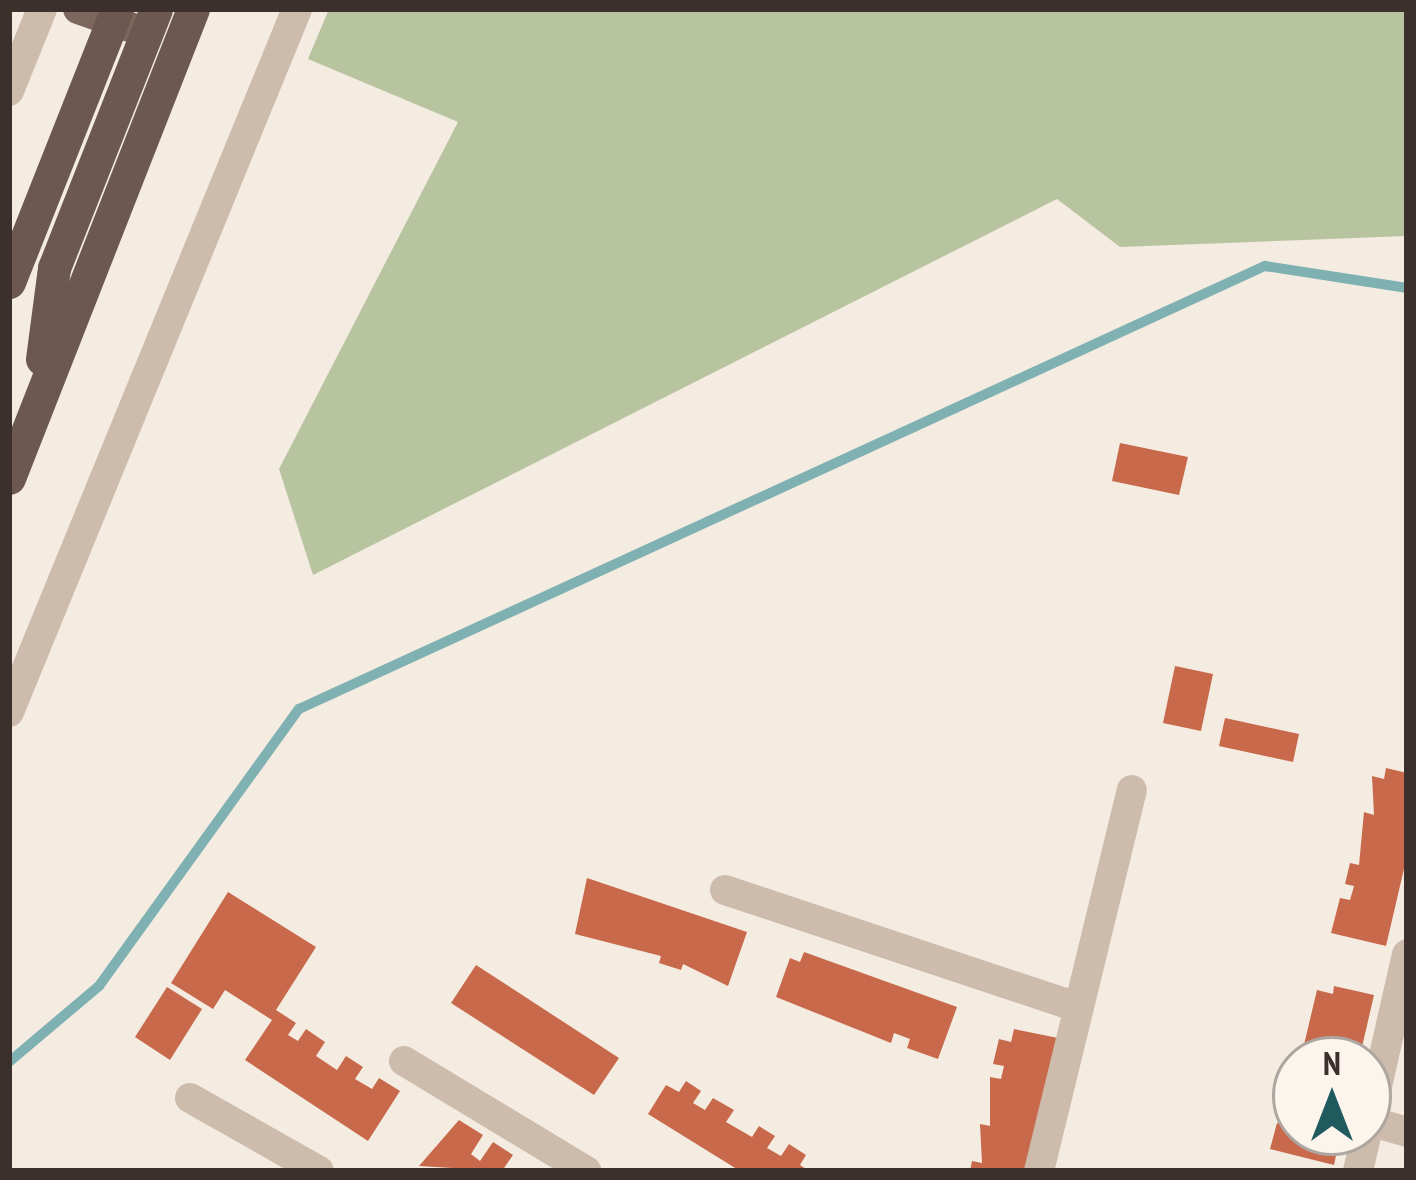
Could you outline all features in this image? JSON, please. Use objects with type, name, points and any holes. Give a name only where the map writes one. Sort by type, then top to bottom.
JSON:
[{"type":"highway","points":[[9,283],[117,9]]},
{"type":"highway","points":[[9,478],[194,9]]},
{"type":"highway","points":[[34,415],[54,268],[152,21]]},
{"type":"main road","points":[[78,9],[152,21]]},
{"type":"street","points":[[9,92],[42,9]]},
{"type":"street","points":[[9,712],[297,9]]},
{"type":"street","points":[[1039,1171],[1132,790]]},
{"type":"street","points":[[725,890],[1077,1007]]},
{"type":"street","points":[[1388,1036],[1407,954]]},
{"type":"street","points":[[404,1061],[586,1171]]},
{"type":"street","points":[[190,1097],[319,1171]]},
{"type":"green space","points":[[329,9],[1407,9],[1407,236],[1120,247],[1057,199],[313,575],[279,469],[458,122],[308,59]]},
{"type":"building","points":[[1120,443],[1188,457],[1179,495],[1112,481]]},
{"type":"building","points":[[1175,666],[1213,674],[1201,731],[1163,723]]},
{"type":"building","points":[[1225,718],[1299,734],[1293,762],[1219,746]]},
{"type":"building","points":[[1386,768],[1407,773],[1407,856],[1386,946],[1331,933],[1340,898],[1350,900],[1354,886],[1345,884],[1350,863],[1359,865],[1364,812],[1374,815],[1372,776],[1384,779]]},
{"type":"building","points":[[587,878],[747,932],[728,986],[683,964],[681,970],[659,963],[661,956],[575,934]]},
{"type":"building","points":[[228,892],[316,947],[276,1010],[296,1023],[288,1035],[298,1041],[306,1029],[325,1042],[316,1056],[337,1070],[346,1056],[363,1067],[355,1079],[372,1089],[379,1078],[400,1091],[368,1141],[245,1060],[272,1020],[225,990],[213,1009],[171,983]]},
{"type":"building","points":[[804,952],[957,1007],[938,1059],[907,1048],[910,1039],[894,1033],[891,1043],[776,997],[790,958],[800,962]]},
{"type":"building","points":[[476,965],[619,1058],[594,1095],[451,1003]]},
{"type":"building","points":[[1334,986],[1374,995],[1365,1036],[1306,1036],[1317,990],[1333,994]]},
{"type":"building","points":[[167,987],[202,1009],[170,1060],[135,1037]]},
{"type":"building","points":[[1014,1029],[1058,1038],[1029,1171],[970,1171],[972,1161],[982,1163],[980,1124],[990,1126],[990,1077],[1001,1079],[1004,1066],[993,1064],[999,1039],[1011,1042]]},
{"type":"building","points":[[686,1081],[701,1091],[693,1103],[705,1110],[713,1098],[734,1110],[726,1122],[752,1137],[759,1126],[775,1136],[767,1148],[781,1156],[789,1144],[806,1155],[800,1165],[809,1171],[740,1171],[648,1114],[666,1085],[679,1092]]},
{"type":"building","points":[[459,1120],[483,1135],[471,1154],[480,1161],[493,1142],[513,1155],[502,1171],[419,1166]]},
{"type":"building","points":[[1298,1156],[1336,1156],[1334,1165]]},
{"type":"waterway","points":[[9,1062],[99,986],[299,709],[1265,266],[1407,288]]}]
